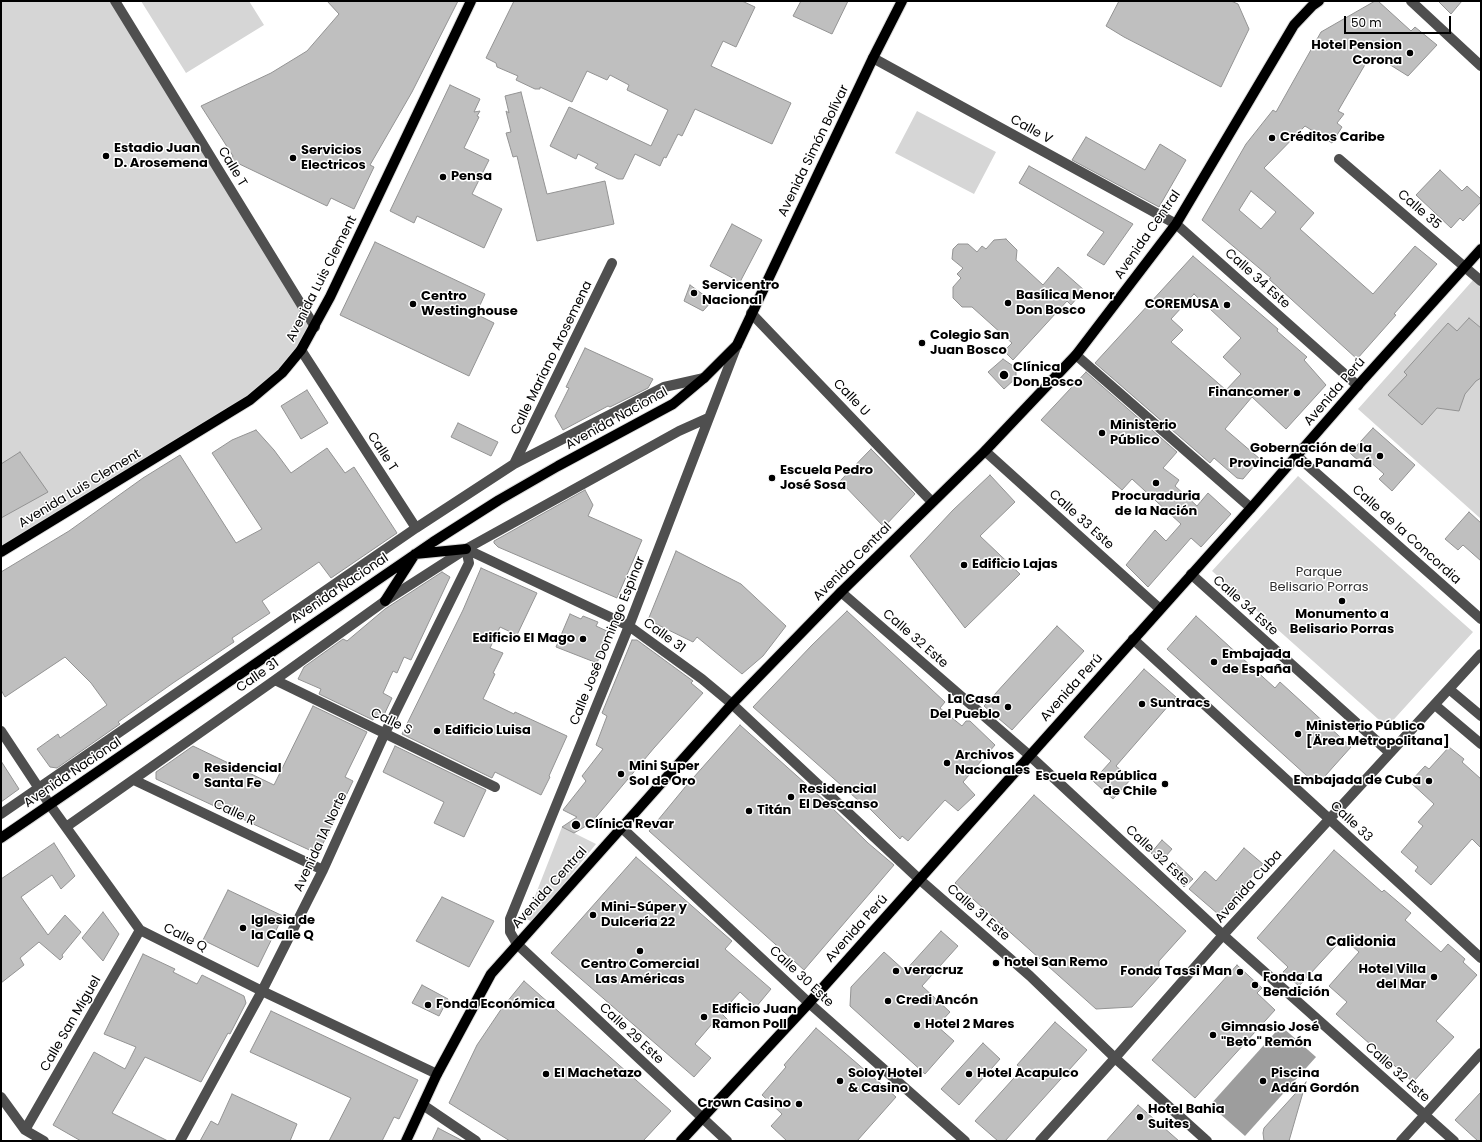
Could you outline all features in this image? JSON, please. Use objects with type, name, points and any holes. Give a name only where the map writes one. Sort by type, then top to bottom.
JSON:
[{"type":"main road","name":"Avenida Luis Clement","points":[[1,552],[250,400],[282,373],[301,350],[315,327],[471,1]]},
{"type":"main road","name":"Avenida Simón Bolívar","points":[[751,313],[873,58],[902,1]]},
{"type":"main road","name":"Avenida Central","points":[[406,1141],[437,1074],[491,974],[732,704],[841,592],[985,451],[1076,356],[1176,224],[1294,25],[1312,6],[1319,1]]},
{"type":"main road","name":"Avenida Perú","points":[[681,1141],[809,1003],[1481,249]]},
{"type":"main road","name":"Avenida Nacional","points":[[1,838],[415,554],[505,496],[673,404],[704,378],[737,346],[751,313]]},
{"type":"main road","points":[[384,601],[415,554],[466,549]]},
{"type":"street","name":"Calle T","points":[[115,1],[315,327]]},
{"type":"street","points":[[1411,1],[1481,66]]},
{"type":"street","name":"Calle V","points":[[873,58],[1176,224]]},
{"type":"street","name":"Calle 35","points":[[1339,159],[1481,282]]},
{"type":"street","name":"Calle 34 Este","points":[[1176,224],[1358,386]]},
{"type":"street","name":"Calle Mariano Arosemena","points":[[514,464],[612,263]]},
{"type":"street","name":"Calle U","points":[[751,313],[932,502]]},
{"type":"street","name":"Calle José Domingo Espinar","points":[[517,944],[510,932],[510,919],[629,626],[737,346]]},
{"type":"street","name":"Calle T","points":[[301,350],[416,528]]},
{"type":"street","points":[[1076,356],[1251,508]]},
{"type":"street","name":"Avenida Nacional","points":[[1,814],[416,528],[514,464],[664,387],[704,378]]},
{"type":"street","name":"Calle 31","points":[[66,827],[276,680],[384,601],[466,549],[679,431],[708,418]]},
{"type":"street","name":"Calle 33 Este","points":[[985,451],[1160,609]]},
{"type":"street","name":"Calle de la Concordia","points":[[1297,456],[1481,619]]},
{"type":"street","name":"Calle 31","points":[[466,549],[629,626],[702,679],[732,704]]},
{"type":"street","name":"Avenida 1A Norte","points":[[180,1141],[262,991],[323,870],[385,733],[469,563],[466,549]]},
{"type":"street","name":"Calle 34 Este","points":[[1191,574],[1390,753]]},
{"type":"street","name":"Calle 32 Este","points":[[841,592],[1029,756],[1223,935],[1454,1141]]},
{"type":"street","name":"Calle 33","points":[[1133,639],[1481,958]]},
{"type":"street","name":"Avenida Cuba","points":[[1040,1141],[1328,819],[1481,654]]},
{"type":"street","name":"Calle S","points":[[276,680],[495,787]]},
{"type":"street","points":[[1449,689],[1481,716]]},
{"type":"street","name":"Calle 31 Este","points":[[732,704],[919,879],[1030,976],[1115,1058],[1207,1141]]},
{"type":"street","points":[[1435,705],[1481,744]]},
{"type":"street","name":"Calle Q","points":[[1,731],[50,805],[140,930],[262,991],[437,1074]]},
{"type":"street","name":"Calle R","points":[[134,780],[323,870]]},
{"type":"street","name":"Calle 30 Este","points":[[622,828],[809,1003],[965,1141]]},
{"type":"street","name":"Calle San Miguel","points":[[25,1130],[140,930]]},
{"type":"street","name":"Calle 29 Este","points":[[517,944],[727,1141]]},
{"type":"street","points":[[1401,1141],[1481,1053]]},
{"type":"street","points":[[1,1098],[25,1130],[44,1141]]},
{"type":"street","points":[[423,1105],[476,1141]]},
{"type":"green space","name":"Estadio Juan D. Arosemena","points":[[1,1],[115,1],[315,327],[301,350],[250,400],[1,552]]},
{"type":"green space","points":[[141,1],[249,1],[264,25],[186,73]]},
{"type":"green space","points":[[917,111],[996,152],[974,194],[895,153]]},
{"type":"green space","points":[[1474,279],[1481,285],[1481,519],[1358,409]]},
{"type":"green space","name":"Parque Belisario Porras","points":[[1298,476],[1473,632],[1387,727],[1212,571]]},
{"type":"green space","points":[[562,827],[596,844],[533,922],[526,919]]},
{"type":"shaded area","name":"Piscina Adán Gordón","points":[[1281,1026],[1316,1057],[1245,1136],[1210,1105]]},
{"type":"building","points":[[327,1],[458,1],[412,92],[370,165],[374,167],[354,209],[331,198],[327,206],[231,160],[233,156],[201,106],[271,73],[307,51],[339,14]]},
{"type":"building","points":[[514,1],[742,1],[755,7],[736,47],[723,41],[711,66],[791,103],[772,144],[695,109],[682,136],[678,134],[666,158],[664,157],[660,166],[635,154],[623,179],[618,179],[595,168],[598,164],[578,154],[576,159],[550,146],[569,107],[651,146],[668,110],[627,90],[629,85],[610,75],[607,80],[587,71],[572,102],[540,87],[540,89],[535,89],[516,80],[518,76],[497,67],[496,63],[486,58]]},
{"type":"building","points":[[801,1],[848,1],[832,34],[793,16]]},
{"type":"building","points":[[1119,1],[1231,1],[1238,4],[1249,29],[1221,87],[1124,37],[1106,26]]},
{"type":"building","points":[[1375,1],[1378,1],[1411,31],[1415,27],[1437,45],[1408,76],[1384,61],[1381,64],[1370,56],[1338,111],[1344,114],[1337,123],[1342,127],[1332,143],[1305,126],[1264,168],[1314,213],[1300,229],[1373,294],[1415,246],[1437,264],[1394,314],[1396,315],[1357,359],[1269,279],[1271,278],[1202,220],[1246,144],[1273,110],[1276,112],[1321,32]],"holes":[[[1251,191],[1276,212],[1261,229],[1239,210]]]},
{"type":"building","points":[[1438,1],[1462,1],[1451,14]]},
{"type":"building","name":"Pensa","points":[[450,85],[480,99],[474,112],[480,111],[477,116],[479,117],[464,148],[489,160],[472,194],[502,209],[484,248],[417,216],[414,223],[390,211]]},
{"type":"building","points":[[521,92],[547,194],[605,181],[614,224],[537,241],[517,156],[513,157],[506,133],[511,132],[506,111],[509,113],[505,96]]},
{"type":"building","points":[[1086,137],[1145,170],[1160,144],[1186,160],[1159,207],[1072,160]]},
{"type":"building","points":[[1029,166],[1133,224],[1104,265],[1087,255],[1104,232],[1019,183]]},
{"type":"building","points":[[1440,170],[1462,191],[1467,186],[1481,199],[1481,202],[1463,221],[1460,218],[1451,228],[1416,195]]},
{"type":"building","points":[[732,224],[762,240],[740,282],[710,266]]},
{"type":"building","name":"Basílica Menor Don Bosco","points":[[1006,239],[1017,250],[1016,260],[1043,285],[1058,267],[1084,290],[1071,305],[1067,301],[1013,360],[1004,351],[1012,343],[972,307],[962,307],[953,298],[953,287],[961,278],[957,274],[963,268],[952,259],[953,249],[958,244],[968,244],[977,252],[982,246],[986,249],[994,240]]},
{"type":"building","name":"Centro Westinghouse","points":[[375,242],[485,294],[476,314],[494,323],[469,376],[340,315]]},
{"type":"building","points":[[1193,256],[1278,329],[1277,331],[1307,357],[1304,360],[1326,385],[1286,429],[1252,397],[1225,429],[1260,459],[1243,479],[1237,478],[1214,458],[1210,463],[1095,363]],"holes":[[[1194,294],[1241,338],[1223,357],[1241,374],[1226,390],[1171,342],[1183,330],[1171,319]]]},
{"type":"building","name":"Servicentro Nacional","points":[[690,285],[712,301],[703,311],[684,301]]},
{"type":"building","points":[[1469,318],[1481,328],[1481,378],[1476,381],[1465,394],[1459,411],[1437,408],[1422,425],[1388,395],[1407,375],[1404,372],[1448,323],[1457,331]]},
{"type":"building","points":[[585,348],[653,379],[648,388],[610,407],[608,406],[563,430],[555,416],[569,388],[566,387]]},
{"type":"building","name":"Clínica Don Bosco","points":[[1003,359],[1016,368],[1016,378],[1004,389],[988,372]]},
{"type":"building","points":[[1086,372],[1177,452],[1163,468],[1179,480],[1175,486],[1197,506],[1208,493],[1231,514],[1201,547],[1191,538],[1148,587],[1126,565],[1155,530],[1166,541],[1181,524],[1132,479],[1122,490],[1041,420]]},
{"type":"building","points":[[307,390],[328,423],[301,439],[281,406]]},
{"type":"building","points":[[458,423],[498,442],[491,456],[451,437]]},
{"type":"building","name":"Gobernación de la Provincia de Panamá","points":[[1373,428],[1415,465],[1392,491],[1379,479],[1384,474],[1368,460],[1363,465],[1350,453]]},
{"type":"building","points":[[256,430],[274,450],[291,473],[327,448],[345,473],[354,467],[397,533],[331,578],[319,562],[262,601],[270,613],[232,638],[234,642],[118,722],[120,724],[57,768],[50,767],[37,749],[58,734],[60,738],[107,705],[91,683],[65,657],[5,697],[1,690],[1,572],[69,531],[143,478],[180,455],[236,543],[262,529],[212,453],[232,440]]},
{"type":"building","points":[[871,449],[915,494],[884,527],[840,481]]},
{"type":"building","points":[[20,452],[48,492],[1,518],[1,464]]},
{"type":"building","name":"Edificio Lajas","points":[[990,475],[1015,502],[980,536],[1020,574],[965,628],[910,556],[953,510]]},
{"type":"building","points":[[585,490],[593,505],[588,516],[642,540],[617,598],[498,547],[494,543],[494,541]]},
{"type":"building","points":[[1469,512],[1481,523],[1481,561],[1463,545],[1458,550],[1445,539]]},
{"type":"building","points":[[676,551],[741,584],[786,626],[763,656],[742,674],[697,637],[693,642],[648,620]]},
{"type":"building","points":[[481,568],[537,593],[517,635],[500,627],[490,648],[503,653],[483,699],[514,714],[515,712],[567,736],[541,795],[495,772],[492,778],[402,734],[463,610]]},
{"type":"building","points":[[442,572],[450,577],[411,660],[404,657],[397,673],[393,671],[383,693],[392,698],[382,719],[375,715],[373,720],[319,694],[321,689],[298,679],[304,667],[343,639],[347,641],[385,609]]},
{"type":"building","points":[[847,611],[945,702],[940,708],[962,726],[966,721],[970,721],[995,745],[963,782],[975,795],[958,811],[945,800],[908,841],[902,836],[900,839],[869,808],[868,809],[753,707],[812,645]]},
{"type":"building","name":"Edificio El Mago","points":[[570,614],[581,619],[583,616],[598,622],[596,626],[609,632],[597,663],[556,647]]},
{"type":"building","points":[[1196,616],[1275,688],[1280,682],[1351,747],[1317,785],[1167,649]]},
{"type":"building","points":[[1057,626],[1084,651],[1012,730],[984,706]]},
{"type":"building","points":[[632,640],[637,640],[693,681],[691,683],[703,693],[654,748],[591,823],[574,833],[562,827],[577,817],[563,810],[586,781],[582,776],[603,749],[596,745],[607,716],[602,713]]},
{"type":"building","points":[[1144,669],[1176,697],[1116,766],[1131,779],[1113,799],[1093,781],[1111,761],[1084,737]]},
{"type":"building","points":[[313,706],[367,732],[345,777],[353,781],[318,854],[156,779],[156,772],[193,746],[274,785]]},
{"type":"building","points":[[740,725],[825,801],[868,843],[894,865],[804,970],[649,831],[686,786]]},
{"type":"building","points":[[395,746],[486,790],[464,837],[434,823],[444,802],[383,772]]},
{"type":"building","points":[[1449,747],[1464,759],[1462,762],[1481,779],[1481,848],[1472,839],[1431,885],[1415,871],[1418,867],[1401,852],[1423,826],[1418,822],[1434,804],[1410,782],[1425,766],[1429,769]]},
{"type":"building","points":[[1,761],[19,789],[1,802]]},
{"type":"building","points":[[1034,795],[1186,931],[1159,961],[1159,977],[1132,1007],[1096,1009],[955,883]]},
{"type":"building","points":[[1162,840],[1172,849],[1161,862],[1151,853]]},
{"type":"building","points":[[54,843],[75,876],[61,889],[52,875],[21,897],[48,935],[65,915],[81,932],[62,955],[63,957],[60,960],[39,942],[20,958],[24,965],[1,983],[1,879]]},
{"type":"building","points":[[1244,848],[1263,864],[1218,914],[1189,889],[1205,871],[1216,881]]},
{"type":"building","points":[[1334,850],[1382,892],[1384,890],[1411,913],[1405,920],[1441,952],[1448,944],[1465,959],[1463,962],[1477,975],[1436,1021],[1454,1037],[1413,1082],[1336,1014],[1347,1002],[1329,986],[1359,952],[1343,938],[1299,986],[1283,972],[1288,967],[1257,938]]},
{"type":"building","name":"Centro Comercial Las Américas","points":[[636,857],[732,941],[725,949],[771,989],[756,1007],[740,992],[721,1013],[728,1020],[719,1030],[712,1024],[695,1044],[711,1058],[694,1077],[551,953]]},
{"type":"building","points":[[1176,863],[1193,879],[1184,887],[1168,871]]},
{"type":"building","name":"Iglesia de la Calle Q","points":[[228,890],[283,916],[258,967],[203,940]]},
{"type":"building","points":[[442,897],[494,921],[469,967],[416,941]]},
{"type":"building","points":[[103,912],[119,934],[103,961],[82,938]]},
{"type":"building","points":[[941,931],[958,946],[922,986],[950,1012],[937,1026],[954,1041],[925,1074],[850,1006],[851,987],[884,952],[905,971]]},
{"type":"building","points":[[143,954],[175,969],[173,972],[197,984],[202,975],[244,996],[246,1003],[230,1034],[228,1033],[201,1082],[145,1057],[112,1113],[168,1141],[81,1141],[53,1125],[94,1052],[125,1069],[136,1047],[104,1034]]},
{"type":"building","name":"Gimnasio José \"Beto\" Remón","points":[[1237,965],[1262,988],[1257,993],[1275,1010],[1195,1098],[1152,1060]]},
{"type":"building","name":"El Machetazo","points":[[524,981],[671,1111],[643,1141],[510,1141],[449,1103],[477,1045],[502,1008]]},
{"type":"building","points":[[422,985],[448,999],[439,1016],[412,1003]]},
{"type":"building","points":[[271,1011],[418,1080],[399,1119],[394,1117],[382,1141],[329,1141],[351,1098],[250,1052]]},
{"type":"building","points":[[1055,1022],[1087,1050],[1005,1141],[998,1141],[975,1121],[1022,1069],[1017,1065]]},
{"type":"building","points":[[816,1028],[896,1097],[857,1141],[787,1141],[771,1126],[782,1114],[762,1095],[786,1067],[784,1065]]},
{"type":"building","points":[[983,1043],[1000,1059],[959,1105],[941,1089]]},
{"type":"building","points":[[1306,1082],[1289,1141],[1264,1141],[1264,1128]]},
{"type":"building","points":[[1481,1092],[1481,1141],[1478,1141],[1455,1120]]},
{"type":"building","points":[[232,1094],[297,1124],[290,1141],[200,1141],[211,1121],[218,1125]]},
{"type":"building","name":"Hotel Bahia Suites","points":[[1138,1105],[1179,1141],[1106,1141]]},
{"type":"building","points":[[438,1128],[463,1141],[432,1141]]},
{"type":"place","name":"Hotel Pension Corona","points":[[1410,53]]},
{"type":"place","name":"Créditos Caribe","points":[[1272,138]]},
{"type":"place","name":"Estadio Juan D. Arosemena","points":[[106,156]]},
{"type":"place","name":"Servicios Electricos","points":[[293,158]]},
{"type":"place","name":"Pensa","points":[[443,177]]},
{"type":"place","name":"Servicentro Nacional","points":[[694,293]]},
{"type":"place","name":"Basílica Menor Don Bosco","points":[[1008,303]]},
{"type":"place","name":"Centro Westinghouse","points":[[413,304]]},
{"type":"place","name":"COREMUSA","points":[[1227,305]]},
{"type":"place","name":"Colegio San Juan Bosco","points":[[922,343]]},
{"type":"place","name":"Clínica Don Bosco","points":[[1004,375]]},
{"type":"place","name":"Financomer","points":[[1297,393]]},
{"type":"place","name":"Ministerio Público","points":[[1102,433]]},
{"type":"place","name":"Gobernación de la Provincia de Panamá","points":[[1380,456]]},
{"type":"place","name":"Escuela Pedro José Sosa","points":[[772,478]]},
{"type":"place","name":"Procuraduria de la Nación","points":[[1156,483]]},
{"type":"place","name":"Edificio Lajas","points":[[964,565]]},
{"type":"place","name":"Monumento a Belisario Porras","points":[[1342,601]]},
{"type":"place","name":"Edificio El Mago","points":[[583,639]]},
{"type":"place","name":"Embajada de España","points":[[1214,662]]},
{"type":"place","name":"Suntracs","points":[[1142,704]]},
{"type":"place","name":"La Casa Del Pueblo","points":[[1008,707]]},
{"type":"place","name":"Edificio Luisa","points":[[437,731]]},
{"type":"place","name":"Ministerio Público [Ärea Metropolitana]","points":[[1298,734]]},
{"type":"place","name":"Archivos Nacionales","points":[[947,763]]},
{"type":"place","name":"Mini Super Sol de Oro","points":[[621,774]]},
{"type":"place","name":"Residencial Santa Fe","points":[[196,776]]},
{"type":"place","name":"Embajada de Cuba","points":[[1429,781]]},
{"type":"place","name":"Escuela República de Chile","points":[[1165,784]]},
{"type":"place","name":"Residencial El Descanso","points":[[791,797]]},
{"type":"place","name":"Titán","points":[[749,811]]},
{"type":"place","name":"Clínica Revar","points":[[576,825]]},
{"type":"place","name":"Mini-Súper y Dulcería 22","points":[[593,915]]},
{"type":"place","name":"Iglesia de la Calle Q","points":[[243,928]]},
{"type":"place","name":"Centro Comercial Las Américas","points":[[640,951]]},
{"type":"place","name":"hotel San Remo","points":[[996,963]]},
{"type":"place","name":"veracruz","points":[[896,971]]},
{"type":"place","name":"Fonda Tassi Man","points":[[1240,972]]},
{"type":"place","name":"Hotel Villa del Mar","points":[[1434,977]]},
{"type":"place","name":"Fonda La Bendición","points":[[1255,985]]},
{"type":"place","name":"Credi Ancón","points":[[888,1001]]},
{"type":"place","name":"Fonda Económica","points":[[428,1005]]},
{"type":"place","name":"Edificio Juan Ramon Poll","points":[[704,1017]]},
{"type":"place","name":"Hotel 2 Mares","points":[[917,1025]]},
{"type":"place","name":"Gimnasio José \"Beto\" Remón","points":[[1213,1035]]},
{"type":"place","name":"El Machetazo","points":[[546,1074]]},
{"type":"place","name":"Hotel Acapulco","points":[[969,1074]]},
{"type":"place","name":"Soloy Hotel & Casino","points":[[840,1081]]},
{"type":"place","name":"Piscina Adán Gordón","points":[[1263,1081]]},
{"type":"place","name":"Crown Casino","points":[[799,1104]]},
{"type":"place","name":"Hotel Bahia Suites","points":[[1140,1117]]},
{"type":"district","name":"Calidonia","points":[[1361,942]]}]
